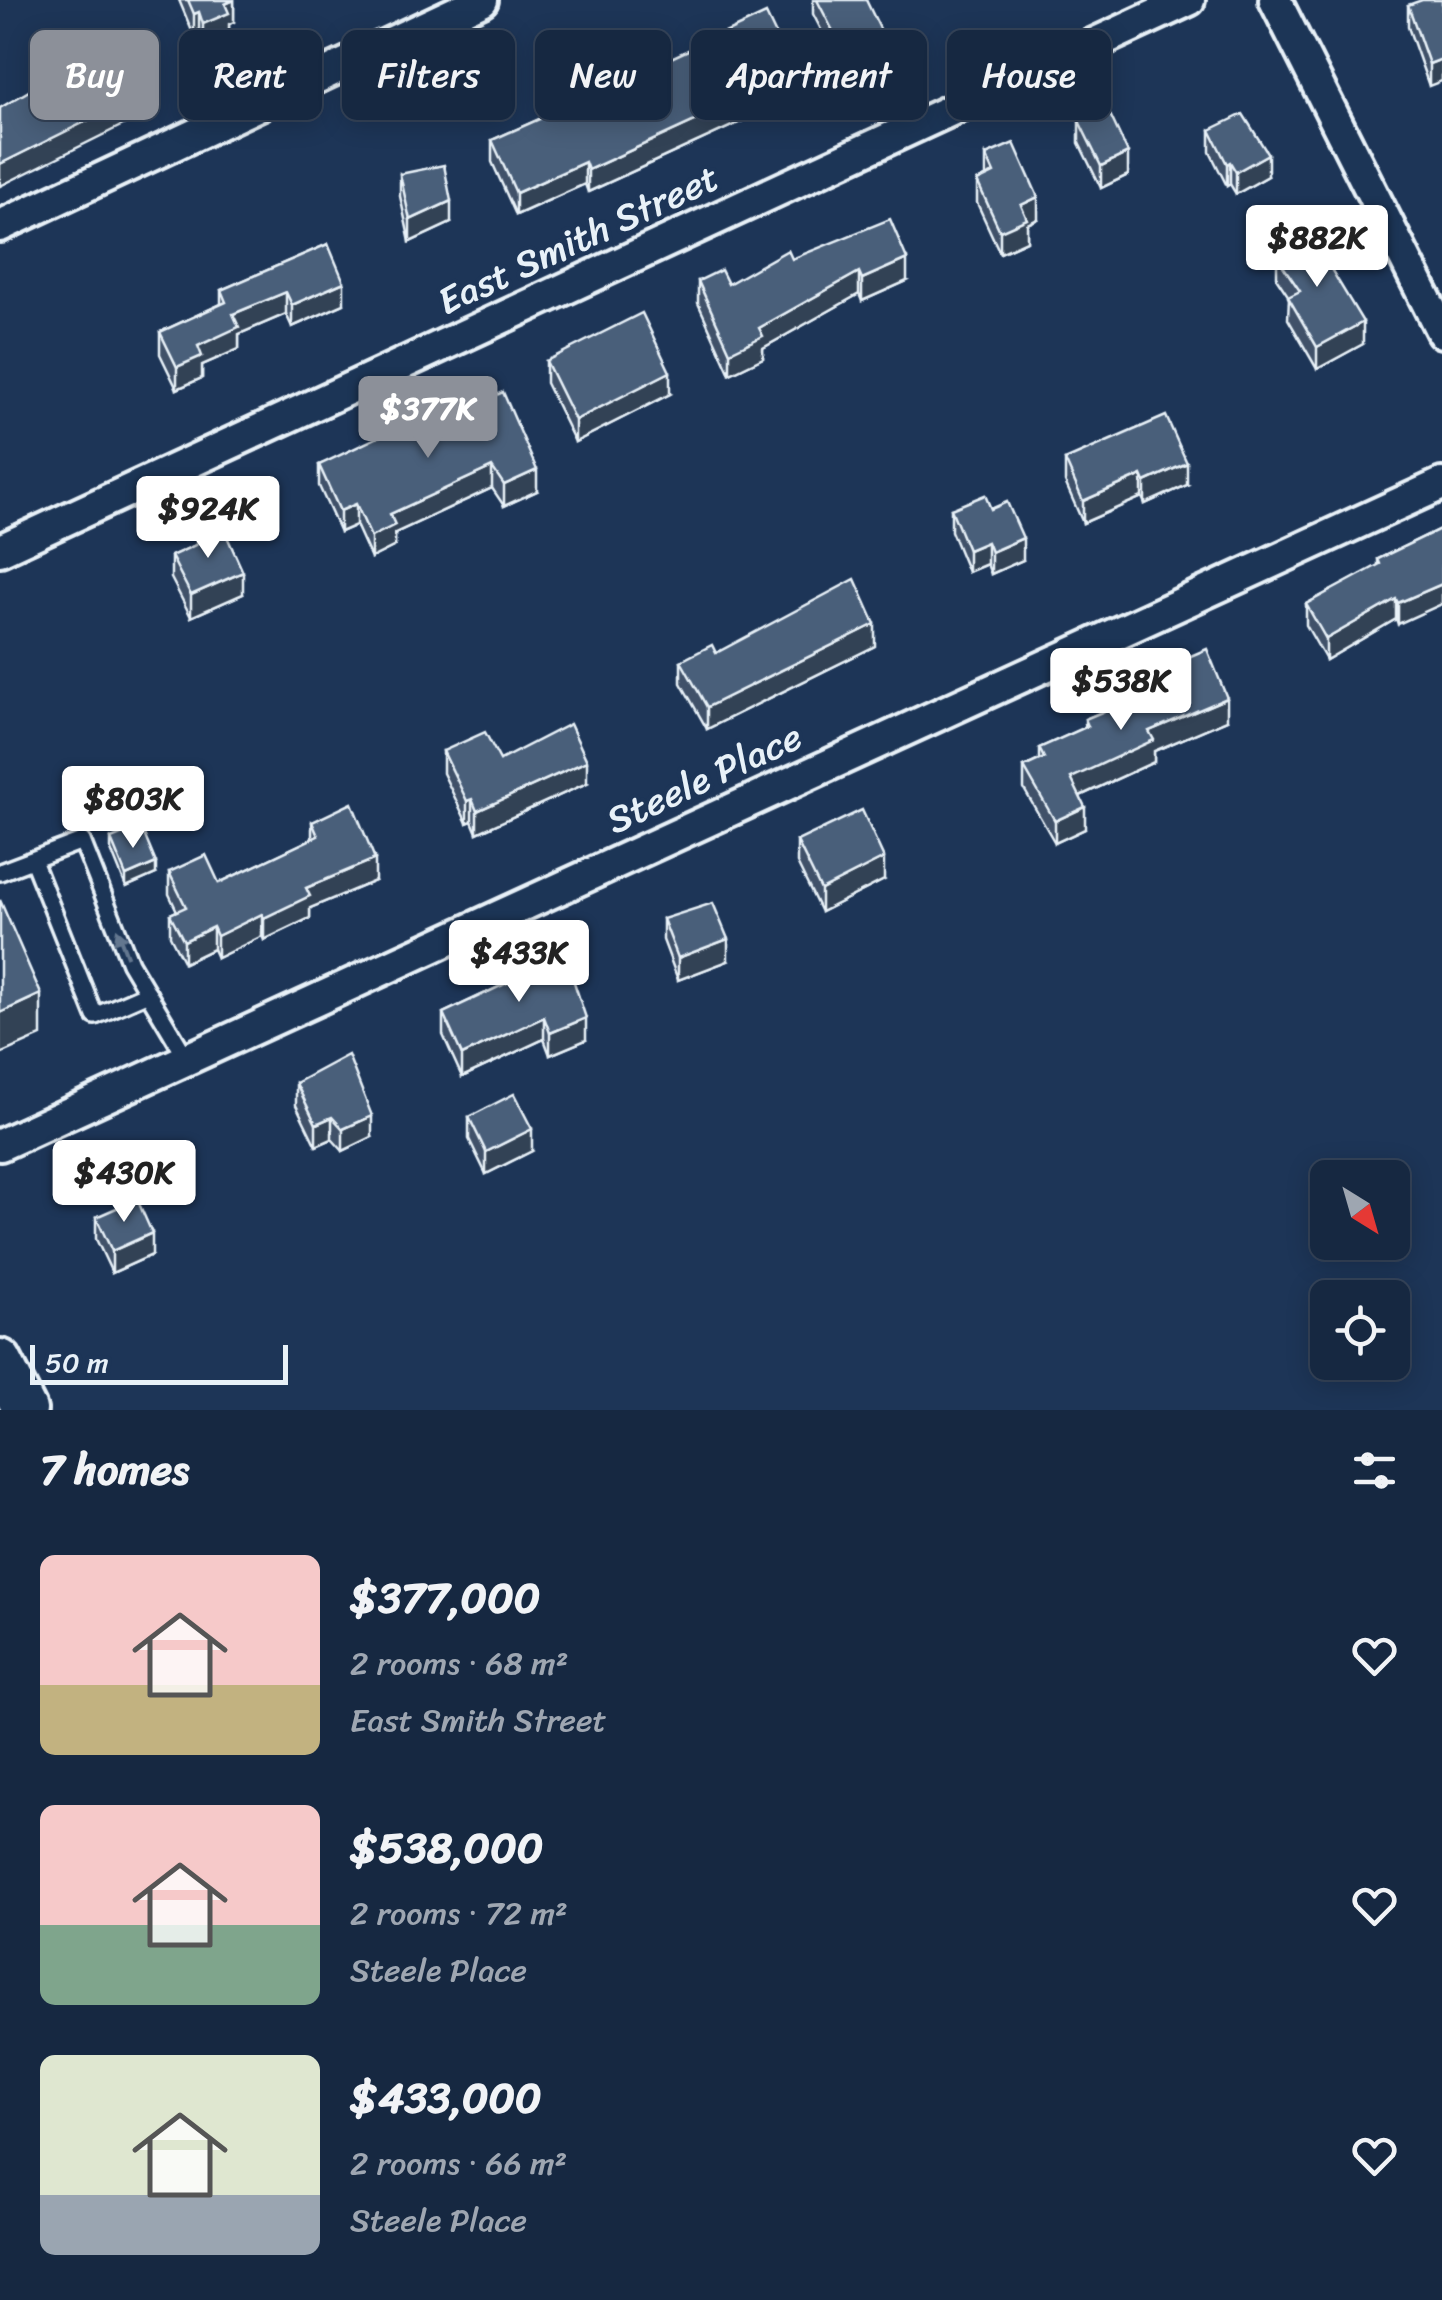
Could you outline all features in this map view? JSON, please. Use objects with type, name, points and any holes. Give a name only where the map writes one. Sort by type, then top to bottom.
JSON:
[{"type":"street","points":[[0,226],[482,0]]},
{"type":"street","name":"East Smith Street","points":[[0,550],[1189,0]]},
{"type":"street","points":[[1276,0],[1442,332]]},
{"type":"street","name":"Steele Place","points":[[0,1144],[1442,484]]},
{"type":"street","points":[[0,1360],[25,1410]]},
{"type":"lane","points":[[0,872],[34,863],[82,841],[130,964],[187,1058]]},
{"type":"lane","points":[[34,863],[95,1016],[148,992]]},
{"type":"building","points":[[188,0],[234,0],[225,4],[229,13],[203,24]]},
{"type":"building","points":[[817,0],[866,0],[881,30],[833,30]]},
{"type":"building","points":[[1442,0],[1442,59],[1429,64],[1408,5]]},
{"type":"building","points":[[766,14],[774,30],[731,30]]},
{"type":"building","points":[[691,49],[691,120],[697,120],[588,170],[585,162],[516,193],[492,140],[537,120],[671,120],[671,58]]},
{"type":"building","points":[[30,90],[30,120],[89,120],[0,164],[0,108]]},
{"type":"building","points":[[1243,114],[1268,154],[1236,172],[1230,162],[1227,164],[1210,130]]},
{"type":"building","points":[[1111,117],[1128,153],[1101,166],[1079,121],[1111,120]]},
{"type":"building","points":[[1014,143],[1038,197],[1021,205],[1027,219],[1000,231],[977,181],[994,173],[986,155]]},
{"type":"building","points":[[444,165],[451,201],[410,220],[400,174]]},
{"type":"building","points":[[890,219],[907,259],[862,279],[859,272],[759,328],[763,336],[730,352],[698,281],[721,270],[728,284],[788,250],[792,259]]},
{"type":"building","points":[[1305,226],[1363,322],[1317,347],[1288,297],[1300,291],[1277,257],[1281,254],[1277,246]]},
{"type":"building","points":[[328,244],[344,282],[292,305],[286,292],[233,314],[239,327],[198,346],[202,356],[177,367],[160,332],[226,302],[221,290]]},
{"type":"building","points":[[642,313],[670,372],[575,420],[546,361]]},
{"type":"building","points":[[503,392],[537,470],[504,485],[492,467],[390,514],[395,525],[371,537],[356,504],[340,511],[319,465],[433,411],[438,422]]},
{"type":"building","points":[[1166,416],[1187,463],[1145,482],[1142,475],[1083,501],[1065,460]]},
{"type":"building","points":[[985,495],[991,509],[1007,502],[1023,538],[991,552],[987,542],[968,550],[951,509]]},
{"type":"building","points":[[221,523],[243,572],[191,595],[171,556],[200,543],[196,535]]},
{"type":"building","points":[[1442,528],[1442,584],[1398,603],[1396,599],[1326,639],[1306,604],[1380,564],[1378,559]]},
{"type":"building","points":[[855,579],[875,624],[707,707],[681,661],[712,645],[716,653]]},
{"type":"building","points":[[1207,649],[1227,698],[1149,731],[1154,740],[1071,778],[1085,807],[1055,821],[1024,767],[1044,758],[1039,748],[1088,726],[1085,719],[1186,677],[1179,661]]},
{"type":"building","points":[[570,724],[587,761],[477,811],[472,799],[467,801],[443,751],[485,732],[500,760]]},
{"type":"building","points":[[352,803],[375,859],[306,888],[310,896],[264,918],[262,914],[217,936],[213,927],[184,941],[170,914],[186,907],[169,872],[206,855],[219,883],[318,836],[312,822]]},
{"type":"building","points":[[862,810],[884,858],[821,890],[797,841]]},
{"type":"building","points":[[141,827],[156,863],[126,876],[111,839]]},
{"type":"building","points":[[0,900],[41,994],[0,1013]]},
{"type":"building","points":[[713,903],[728,939],[678,958],[663,919]]},
{"type":"building","points":[[541,955],[544,963],[565,955],[586,1018],[550,1033],[544,1017],[462,1055],[443,1013],[520,977],[516,966]]},
{"type":"building","points":[[348,1055],[372,1116],[343,1129],[332,1117],[316,1124],[296,1083]]},
{"type":"building","points":[[514,1094],[532,1129],[486,1152],[469,1117]]},
{"type":"building","points":[[137,1199],[152,1233],[112,1251],[96,1217]]}]
